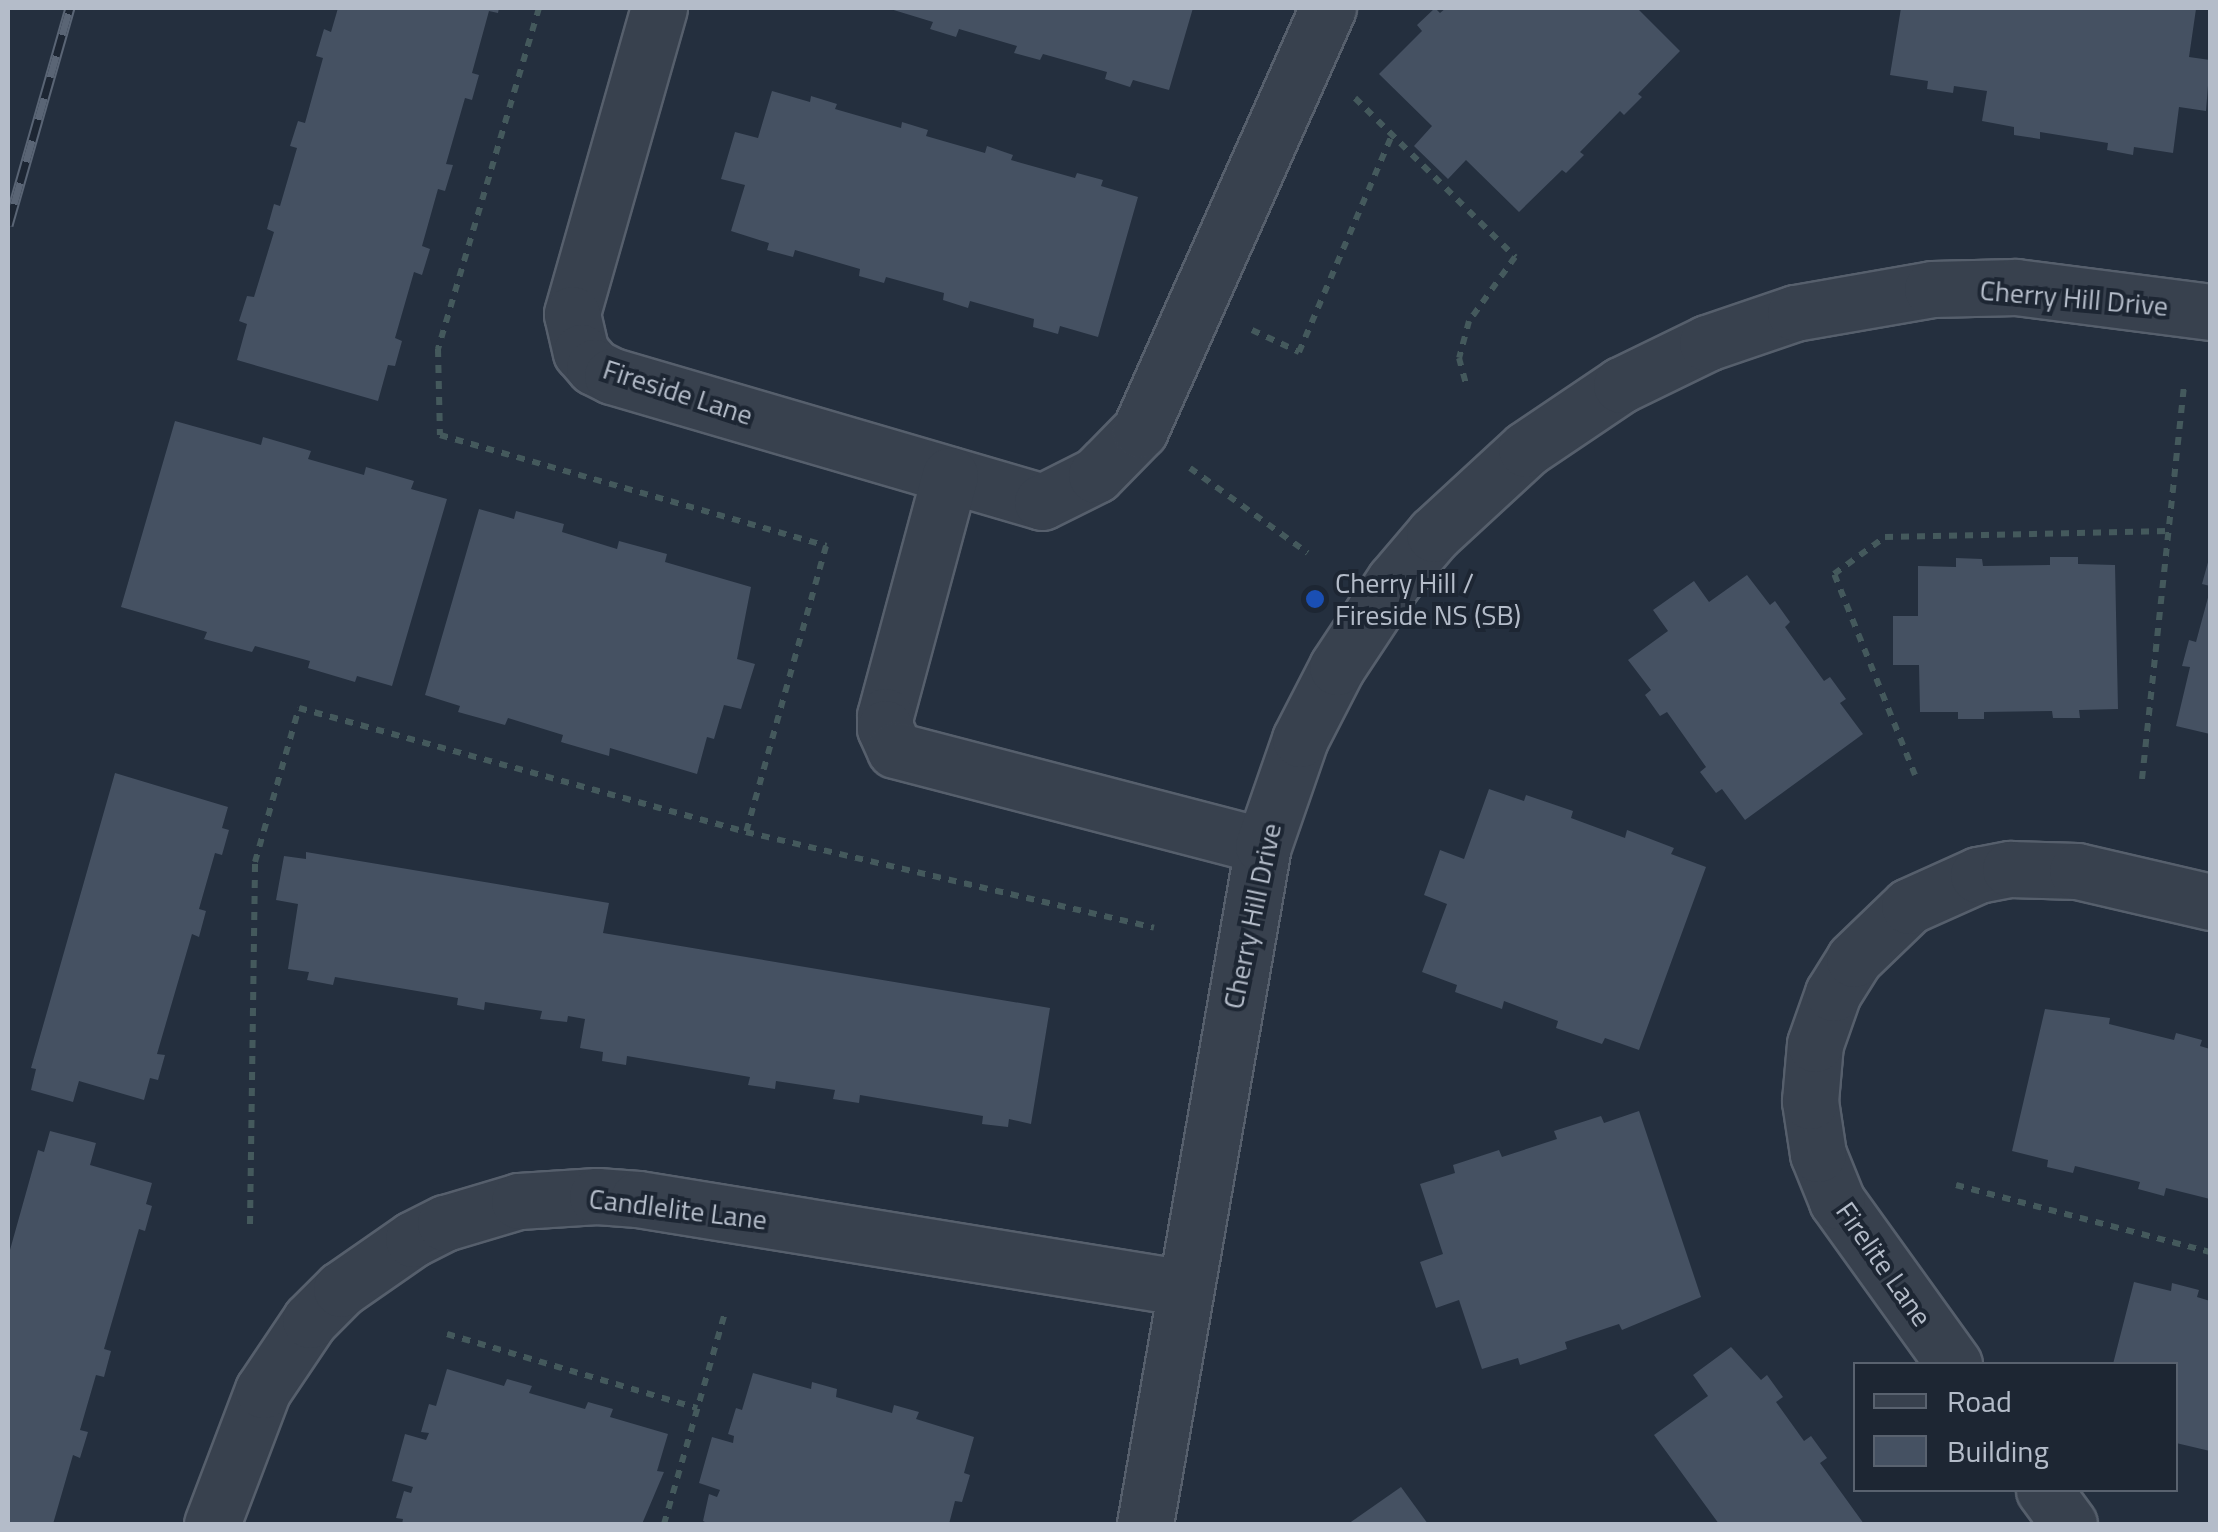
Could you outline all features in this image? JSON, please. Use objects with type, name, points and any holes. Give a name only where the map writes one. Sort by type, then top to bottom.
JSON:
[{"type":"street","name":"Fireside Lane","points":[[659,8],[572,314],[580,352],[594,367],[612,376],[1042,502],[1096,475],[1140,430],[1328,8]]},
{"type":"street","name":"Cherry Hill Drive","points":[[1146,1524],[1263,846],[1286,774],[1316,706],[1394,581],[1477,490],[1526,449],[1621,385],[1707,343],[1795,313],[1932,289],[2016,287],[2210,312]]},
{"type":"street","points":[[950,476],[885,716],[885,728],[896,750],[1263,846]]},
{"type":"street","name":"Firelite Lane","points":[[1953,1362],[1837,1201],[1818,1154],[1810,1101],[1815,1044],[1833,993],[1878,932],[1909,906],[1978,876],[2010,869],[2076,872],[2210,902]]},
{"type":"street","name":"Candlelite Lane","points":[[212,1524],[263,1390],[310,1320],[352,1280],[413,1239],[462,1217],[519,1202],[578,1196],[638,1200],[1185,1288]]},
{"type":"street","points":[[2045,1492],[2069,1524]]},
{"type":"path","points":[[1347,90],[1515,256],[1469,321],[1459,358],[1466,384]]},
{"type":"path","points":[[1247,328],[1299,352],[1392,135]]},
{"type":"path","points":[[2142,779],[2184,386]]},
{"type":"path","points":[[1183,462],[1308,553]]},
{"type":"path","points":[[1915,774],[1834,574],[1885,536],[2168,532]]},
{"type":"path","points":[[250,1224],[255,862],[299,708],[746,832],[1154,928]]},
{"type":"path","points":[[1956,1186],[2210,1252]]},
{"type":"path","points":[[664,1524],[725,1313]]},
{"type":"path","points":[[448,1334],[697,1408]]},
{"type":"building","points":[[338,8],[499,8],[498,13],[489,11],[472,73],[479,75],[472,100],[465,98],[446,164],[453,165],[445,191],[438,189],[422,246],[430,249],[422,275],[414,272],[395,338],[402,341],[395,366],[388,365],[378,401],[237,360],[247,324],[239,321],[247,296],[254,297],[274,232],[267,229],[274,204],[280,206],[297,148],[290,146],[298,121],[305,123],[323,58],[316,56],[324,29],[331,32]]},
{"type":"building","points":[[887,8],[1193,8],[1169,90],[1133,80],[1130,87],[1105,79],[1107,72],[1043,54],[1040,60],[1014,53],[1017,46],[959,29],[956,37],[930,29],[933,22]]},
{"type":"building","points":[[1435,8],[1440,13],[1446,8],[1637,8],[1680,51],[1638,94],[1642,97],[1624,115],[1620,111],[1580,152],[1584,155],[1566,173],[1562,170],[1519,212],[1466,160],[1448,179],[1414,146],[1432,126],[1379,74],[1422,31],[1417,25]]},
{"type":"building","points":[[1901,8],[2196,9],[2189,57],[2210,60],[2206,111],[2179,107],[2173,153],[2134,147],[2133,155],[2107,150],[2108,143],[2040,132],[2040,139],[2014,135],[2014,127],[1982,121],[1987,91],[1954,86],[1953,93],[1927,89],[1928,81],[1890,75]]},
{"type":"building","points":[[772,91],[810,102],[811,96],[837,104],[835,109],[901,128],[902,122],[928,130],[926,136],[985,153],[987,146],[1013,155],[1011,160],[1075,178],[1077,173],[1103,180],[1101,186],[1138,197],[1098,337],[1060,326],[1058,334],[1033,327],[1034,319],[970,301],[968,308],[943,300],[944,293],[886,277],[884,283],[859,276],[860,269],[795,250],[793,257],[767,250],[769,243],[731,231],[745,185],[721,179],[735,132],[758,138]]},
{"type":"building","points":[[175,421],[261,445],[263,437],[311,451],[308,459],[364,475],[366,467],[414,481],[411,489],[447,499],[392,686],[357,676],[355,682],[308,668],[310,661],[255,646],[252,652],[204,639],[207,632],[121,607]]},
{"type":"building","points":[[479,509],[514,519],[516,511],[564,524],[562,532],[617,549],[619,541],[667,554],[665,562],[751,587],[737,659],[755,664],[741,709],[724,705],[714,739],[707,737],[697,774],[610,748],[609,756],[561,742],[563,735],[508,718],[505,725],[458,712],[460,706],[425,695]]},
{"type":"building","points":[[2210,555],[2210,586],[2202,584]]},
{"type":"building","points":[[2050,557],[2078,557],[2078,564],[2115,565],[2118,709],[2079,710],[2080,718],[2053,718],[2052,711],[1984,712],[1984,719],[1958,719],[1958,712],[1920,712],[1919,665],[1893,665],[1893,616],[1918,616],[1918,566],[1956,567],[1956,558],[1982,559],[1983,566],[2050,565]]},
{"type":"building","points":[[1747,575],[1770,605],[1775,601],[1790,622],[1785,627],[1824,681],[1830,677],[1846,699],[1840,703],[1863,734],[1745,820],[1722,789],[1716,793],[1700,772],[1706,767],[1667,712],[1660,716],[1645,695],[1651,690],[1628,660],[1668,631],[1653,610],[1694,581],[1709,602]]},
{"type":"building","points":[[2210,590],[2210,734],[2176,726],[2190,667],[2182,666],[2189,640],[2196,642]]},
{"type":"building","points":[[115,773],[228,807],[222,828],[229,830],[222,855],[215,853],[199,909],[206,911],[199,937],[192,934],[157,1054],[165,1055],[158,1080],[150,1078],[144,1100],[79,1081],[73,1102],[31,1090],[36,1069],[31,1068]]},
{"type":"building","points":[[1489,789],[1524,801],[1526,795],[1573,811],[1571,818],[1625,838],[1627,830],[1674,848],[1671,854],[1706,867],[1639,1050],[1605,1038],[1602,1044],[1556,1028],[1558,1021],[1504,1001],[1502,1009],[1455,992],[1457,985],[1422,972],[1447,904],[1424,895],[1440,850],[1464,859]]},
{"type":"building","points":[[306,852],[609,903],[603,933],[1050,1008],[1031,1124],[1009,1119],[1008,1127],[982,1124],[983,1116],[860,1095],[859,1103],[833,1099],[835,1090],[776,1081],[775,1089],[748,1085],[750,1077],[627,1056],[626,1065],[602,1061],[603,1052],[580,1048],[585,1019],[540,1019],[542,1011],[485,1002],[484,1010],[457,1005],[458,998],[335,977],[333,985],[307,980],[309,972],[288,969],[298,904],[276,900],[284,856],[306,859]]},
{"type":"building","points":[[2045,1009],[2110,1018],[2109,1024],[2174,1040],[2176,1033],[2202,1040],[2200,1046],[2210,1049],[2210,1199],[2166,1188],[2164,1196],[2138,1189],[2140,1182],[2075,1166],[2073,1173],[2047,1167],[2048,1160],[2012,1151]]},
{"type":"building","points":[[1639,1111],[1701,1297],[1622,1330],[1619,1324],[1565,1342],[1567,1349],[1520,1365],[1518,1358],[1482,1369],[1459,1300],[1436,1308],[1420,1262],[1443,1254],[1420,1184],[1455,1173],[1453,1165],[1499,1150],[1502,1157],[1557,1139],[1554,1131],[1601,1116],[1604,1123]]},
{"type":"building","points":[[50,1131],[96,1143],[90,1165],[152,1183],[146,1204],[152,1206],[145,1231],[139,1229],[104,1349],[111,1351],[104,1377],[96,1375],[80,1430],[88,1432],[80,1458],[73,1455],[53,1524],[8,1524],[8,1257],[38,1150],[44,1152]]},
{"type":"building","points":[[2134,1282],[2171,1291],[2172,1283],[2199,1290],[2197,1297],[2210,1301],[2210,1451],[2178,1443],[2178,1362],[2114,1362]]},
{"type":"building","points":[[1731,1347],[1761,1380],[1767,1375],[1783,1397],[1776,1402],[1804,1441],[1811,1436],[1827,1458],[1820,1463],[1864,1524],[1719,1524],[1654,1435],[1708,1396],[1693,1375]]},
{"type":"building","points":[[447,1369],[504,1386],[507,1379],[532,1386],[529,1393],[585,1409],[588,1402],[613,1409],[610,1417],[668,1434],[657,1471],[664,1472],[642,1524],[402,1524],[403,1519],[396,1518],[404,1491],[411,1493],[413,1487],[392,1481],[405,1434],[426,1440],[429,1433],[421,1432],[429,1404],[436,1406]]},
{"type":"building","points":[[753,1373],[811,1389],[812,1382],[837,1389],[836,1397],[892,1413],[894,1405],[919,1412],[916,1419],[974,1437],[964,1473],[970,1475],[962,1502],[955,1501],[949,1524],[703,1521],[709,1494],[717,1497],[720,1490],[699,1483],[712,1437],[733,1443],[734,1436],[728,1434],[736,1408],[742,1410]]},
{"type":"building","points":[[1401,1487],[1428,1524],[1348,1524]]},
{"type":"railway","points":[[8,225],[70,8]]},
{"type":"place","name":"Cherry Hill / Fireside NS (SB)","points":[[1315,599]]}]
